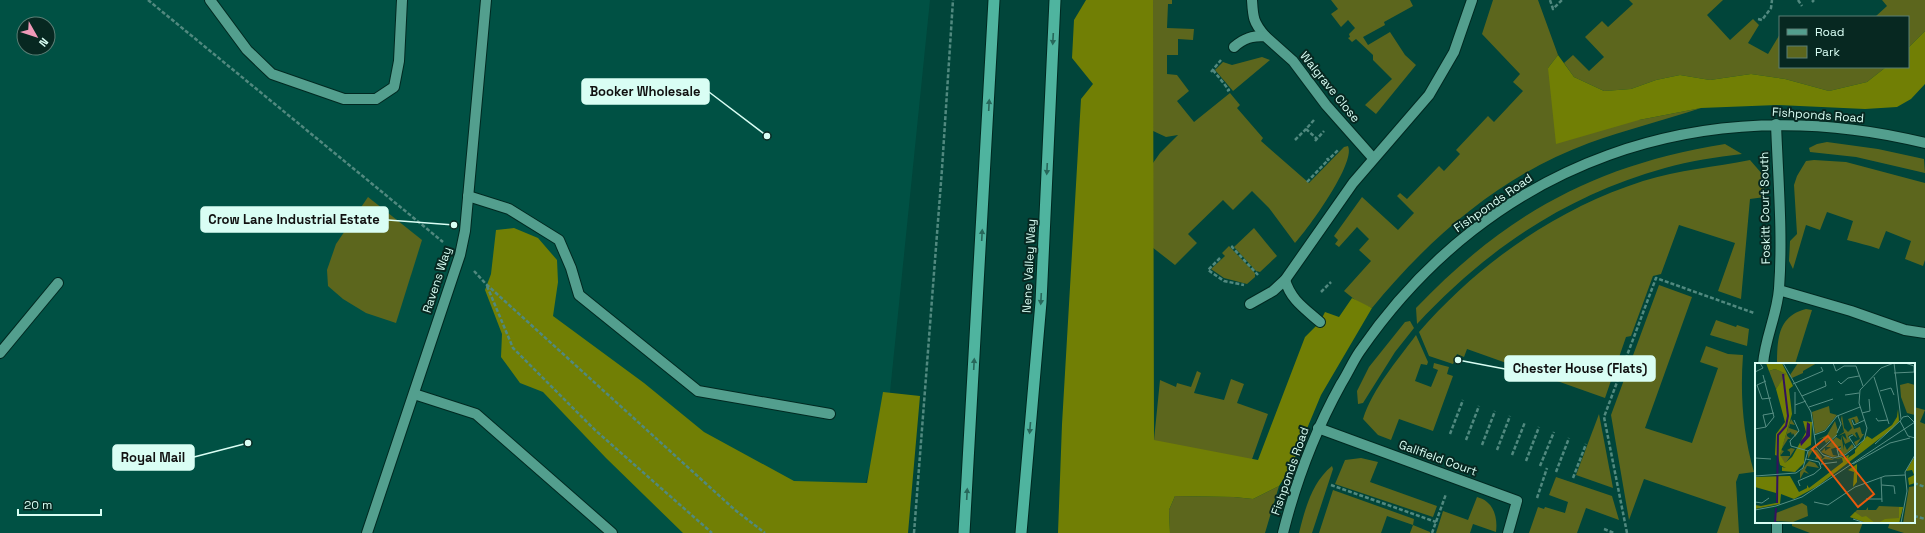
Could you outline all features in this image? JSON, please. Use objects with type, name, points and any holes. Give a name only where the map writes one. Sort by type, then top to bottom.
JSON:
[{"type":"highway","points":[[964,533],[994,0]]},
{"type":"highway","name":"Nene Valley Way","points":[[1021,533],[1041,302],[1055,0]]},
{"type":"street","points":[[210,0],[247,50],[272,74],[344,99],[376,99],[394,87],[399,61],[402,0]]},
{"type":"street","name":"Ravens Way","points":[[367,533],[460,255],[465,230],[486,0]]},
{"type":"street","name":"Walgrave Close","points":[[1252,0],[1252,17],[1257,26],[1265,36],[1293,61],[1326,105],[1373,158]]},
{"type":"street","points":[[1250,304],[1273,291],[1285,280],[1373,158],[1429,95],[1454,52],[1472,0]]},
{"type":"street","points":[[1234,47],[1243,40],[1253,36],[1265,36]]},
{"type":"street","name":"Fishponds Road","points":[[1283,533],[1290,503],[1318,428],[1360,351],[1405,295],[1445,253],[1485,221],[1534,188],[1589,161],[1636,145],[1725,128],[1776,124],[1847,128],[1892,134],[1925,143]]},
{"type":"street","name":"Foskitt Court South","points":[[1763,363],[1764,347],[1779,290],[1780,245],[1776,124]]},
{"type":"street","points":[[468,196],[509,209],[559,240],[571,268],[579,295],[698,391],[830,414]]},
{"type":"street","points":[[1285,280],[1289,292],[1301,306],[1320,322]]},
{"type":"street","points":[[0,353],[58,283]]},
{"type":"street","points":[[1779,290],[1851,311],[1905,330],[1925,333]]},
{"type":"street","points":[[414,394],[476,414],[612,533]]},
{"type":"street","name":"Gallfield Court","points":[[1318,428],[1518,501],[1508,533]]},
{"type":"path","points":[[914,533],[942,169],[953,0]]},
{"type":"path","points":[[1550,0],[1553,9],[1562,0]]},
{"type":"path","points":[[1758,19],[1762,20],[1771,8],[1772,0]]},
{"type":"path","points":[[1798,0],[1802,6]]},
{"type":"path","points":[[1213,70],[1229,90],[1227,91]]},
{"type":"path","points":[[1295,140],[1306,129]]},
{"type":"path","points":[[1307,182],[1328,160]]},
{"type":"path","points":[[1233,246],[1232,247],[1258,275]]},
{"type":"path","points":[[1220,258],[1208,270],[1224,281],[1249,285]]},
{"type":"path","points":[[1626,533],[1604,417],[1656,278],[1772,320]]},
{"type":"path","points":[[1321,292],[1331,282]]},
{"type":"path","points":[[486,284],[513,348],[595,430],[712,533]]},
{"type":"path","points":[[1450,434],[1463,400]]},
{"type":"path","points":[[1466,440],[1479,406]]},
{"type":"path","points":[[1482,445],[1495,411]]},
{"type":"path","points":[[1497,450],[1510,416]]},
{"type":"path","points":[[1512,456],[1525,422]]},
{"type":"path","points":[[1526,461],[1539,427]]},
{"type":"path","points":[[1540,466],[1554,432]]},
{"type":"path","points":[[1556,472],[1569,438]]},
{"type":"path","points":[[1573,478],[1586,444]]},
{"type":"path","points":[[1432,533],[1452,477]]},
{"type":"path","points":[[1915,483],[1925,487]]},
{"type":"path","points":[[1331,485],[1436,522]]},
{"type":"path","points":[[1915,516],[1925,519]]},
{"type":"path","points":[[1604,529],[1614,533]]},
{"type":"shaded area","points":[[0,0],[930,0],[889,402],[851,533],[0,533]]},
{"type":"green space","points":[[1086,0],[1153,0],[1154,440],[1258,460],[1305,337],[1320,322],[1325,312],[1339,317],[1352,298],[1372,308],[1321,395],[1291,467],[1279,486],[1253,499],[1234,497],[1175,496],[1169,510],[1170,533],[1058,533],[1062,424],[1081,99],[1093,84],[1072,58],[1074,20]]},
{"type":"green space","points":[[1151,0],[1172,0],[1172,4],[1168,4],[1167,28],[1194,29],[1193,40],[1178,39],[1178,55],[1167,55],[1167,74],[1177,75],[1189,91],[1177,101],[1194,122],[1230,93],[1240,105],[1237,108],[1263,138],[1261,141],[1309,183],[1344,147],[1348,146],[1349,154],[1338,180],[1320,211],[1295,243],[1269,208],[1252,191],[1233,210],[1223,200],[1188,234],[1197,243],[1175,265],[1134,233],[1132,193],[1160,153],[1178,135],[1166,137],[1151,130]]},
{"type":"green space","points":[[1331,0],[1410,0],[1413,6],[1384,22],[1385,25],[1363,37],[1368,45],[1390,32],[1405,55],[1416,65],[1376,114],[1365,105],[1392,79],[1373,60],[1373,55],[1356,39],[1352,42],[1348,38],[1350,37],[1349,34],[1355,28],[1348,20],[1341,27],[1331,14],[1338,9]]},
{"type":"green space","points":[[1493,0],[1538,0],[1558,55],[1548,68],[1639,120],[1701,108],[1589,143],[1557,156],[1527,172],[1497,191],[1443,233],[1394,282],[1372,308],[1359,303],[1344,291],[1371,261],[1359,250],[1369,239],[1357,227],[1339,247],[1335,244],[1338,240],[1334,236],[1362,197],[1398,230],[1414,213],[1397,196],[1400,193],[1407,199],[1439,166],[1444,171],[1460,154],[1456,150],[1488,116],[1494,122],[1523,91],[1513,82],[1520,74],[1482,34]]},
{"type":"green space","points":[[1629,0],[1723,0],[1707,15],[1730,40],[1753,19],[1759,25],[1748,43],[1768,54],[1779,36],[1779,68],[1885,68],[1867,82],[1829,91],[1785,79],[1751,74],[1710,80],[1680,75],[1656,80],[1631,89],[1604,91],[1574,77],[1564,63],[1573,55],[1589,71],[1604,57],[1585,37],[1602,21],[1608,27],[1633,4]]},
{"type":"green space","points":[[1882,0],[1925,0],[1925,31],[1909,47],[1909,16],[1876,16],[1887,6]]},
{"type":"green space","points":[[1925,31],[1925,84],[1911,99],[1897,107],[1865,109],[1777,105],[1701,108],[1639,120],[1556,144],[1548,68],[1558,55],[1574,77],[1604,91],[1631,89],[1656,80],[1680,75],[1710,80],[1751,74],[1785,79],[1829,91],[1867,82],[1885,68],[1909,68],[1909,47]]},
{"type":"green space","points":[[1262,57],[1270,60],[1233,91],[1215,70],[1223,62],[1232,65]]},
{"type":"green space","points":[[1827,142],[1878,149],[1924,159],[1925,173],[1856,157],[1810,152],[1809,148],[1817,144]]},
{"type":"green space","points":[[1725,144],[1742,154],[1684,163],[1629,180],[1594,194],[1561,210],[1530,228],[1471,272],[1417,324],[1416,308],[1450,275],[1484,246],[1519,220],[1594,180],[1635,165],[1678,153]]},
{"type":"green space","points":[[1750,160],[1763,175],[1765,197],[1750,199],[1741,299],[1718,291],[1735,243],[1679,225],[1661,274],[1653,276],[1631,336],[1626,337],[1605,398],[1467,349],[1464,357],[1457,354],[1453,364],[1429,356],[1419,332],[1467,283],[1493,261],[1550,223],[1611,193],[1643,181],[1683,171]]},
{"type":"green space","points":[[1806,161],[1846,162],[1925,183],[1925,260],[1923,266],[1905,259],[1911,241],[1886,231],[1879,249],[1847,240],[1853,221],[1827,212],[1820,230],[1806,225],[1793,269],[1789,261],[1790,241],[1797,234],[1794,185],[1797,176]]},
{"type":"green space","points":[[368,197],[422,240],[396,323],[366,313],[343,299],[328,286],[327,270],[336,244]]},
{"type":"green space","points":[[514,228],[538,238],[557,260],[558,282],[553,316],[644,383],[704,432],[794,481],[867,483],[883,392],[920,396],[908,533],[683,533],[606,458],[543,392],[520,383],[501,357],[502,334],[485,290],[491,274],[496,230]]},
{"type":"green space","points":[[1254,228],[1277,256],[1260,272],[1256,271],[1234,247]]},
{"type":"green space","points":[[1229,246],[1255,273],[1255,277],[1247,284],[1224,278],[1211,269],[1225,256],[1222,253]]},
{"type":"green space","points":[[1659,285],[1692,297],[1645,428],[1692,443],[1718,368],[1700,362],[1706,346],[1728,354],[1743,355],[1743,414],[1747,443],[1754,472],[1739,474],[1736,482],[1739,533],[1717,533],[1726,507],[1644,479],[1629,520],[1611,415]]},
{"type":"green space","points":[[1806,309],[1812,310],[1795,363],[1777,363],[1781,330],[1790,317],[1797,312]]},
{"type":"green space","points":[[1716,320],[1736,327],[1737,325],[1749,329],[1747,346],[1710,335]]},
{"type":"green space","points":[[1410,321],[1414,328],[1395,352],[1363,403],[1358,404],[1357,391],[1369,367],[1405,322]]},
{"type":"green space","points":[[1416,335],[1428,362],[1427,365],[1421,364],[1415,381],[1431,387],[1438,370],[1433,368],[1434,363],[1449,367],[1447,374],[1453,376],[1433,431],[1399,419],[1391,440],[1378,435],[1363,419],[1379,386]]},
{"type":"green space","points":[[1197,371],[1201,373],[1194,393],[1224,400],[1231,379],[1244,384],[1237,403],[1268,414],[1245,479],[1153,450],[1160,380],[1176,387],[1177,383],[1191,387]]},
{"type":"green space","points":[[1915,407],[1925,410],[1920,422],[1925,424],[1925,533],[1904,533],[1888,528],[1890,523],[1915,523]]},
{"type":"green space","points":[[1599,414],[1613,488],[1576,475]]},
{"type":"green space","points":[[1361,458],[1378,462],[1370,482],[1437,506],[1433,517],[1335,484],[1345,460]]},
{"type":"green space","points":[[1332,466],[1333,469],[1312,533],[1299,533],[1310,496],[1319,480]]},
{"type":"green space","points":[[1556,477],[1612,496],[1619,520],[1586,508],[1577,533],[1529,533],[1538,507],[1544,509],[1545,507],[1565,513],[1568,502],[1549,495]]},
{"type":"green space","points":[[1279,486],[1265,533],[1170,533],[1169,510],[1175,496],[1234,497],[1253,499]]},
{"type":"green space","points":[[1333,490],[1414,519],[1413,525],[1387,516],[1381,533],[1319,533]]},
{"type":"green space","points":[[1477,497],[1487,502],[1491,506],[1496,520],[1496,532],[1473,524],[1470,533],[1436,533],[1443,511],[1468,520]]},
{"type":"green space","points":[[1792,523],[1863,523],[1859,533],[1810,533],[1792,526]]},
{"type":"green space","points":[[1413,525],[1430,532],[1430,533],[1410,533]]},
{"type":"place","name":"Booker Wholesale","points":[[767,136]]},
{"type":"place","name":"Crow Lane Industrial Estate","points":[[454,225]]},
{"type":"place","name":"Chester House (Flats)","points":[[1458,360]]},
{"type":"place","name":"Royal Mail","points":[[248,443]]}]
